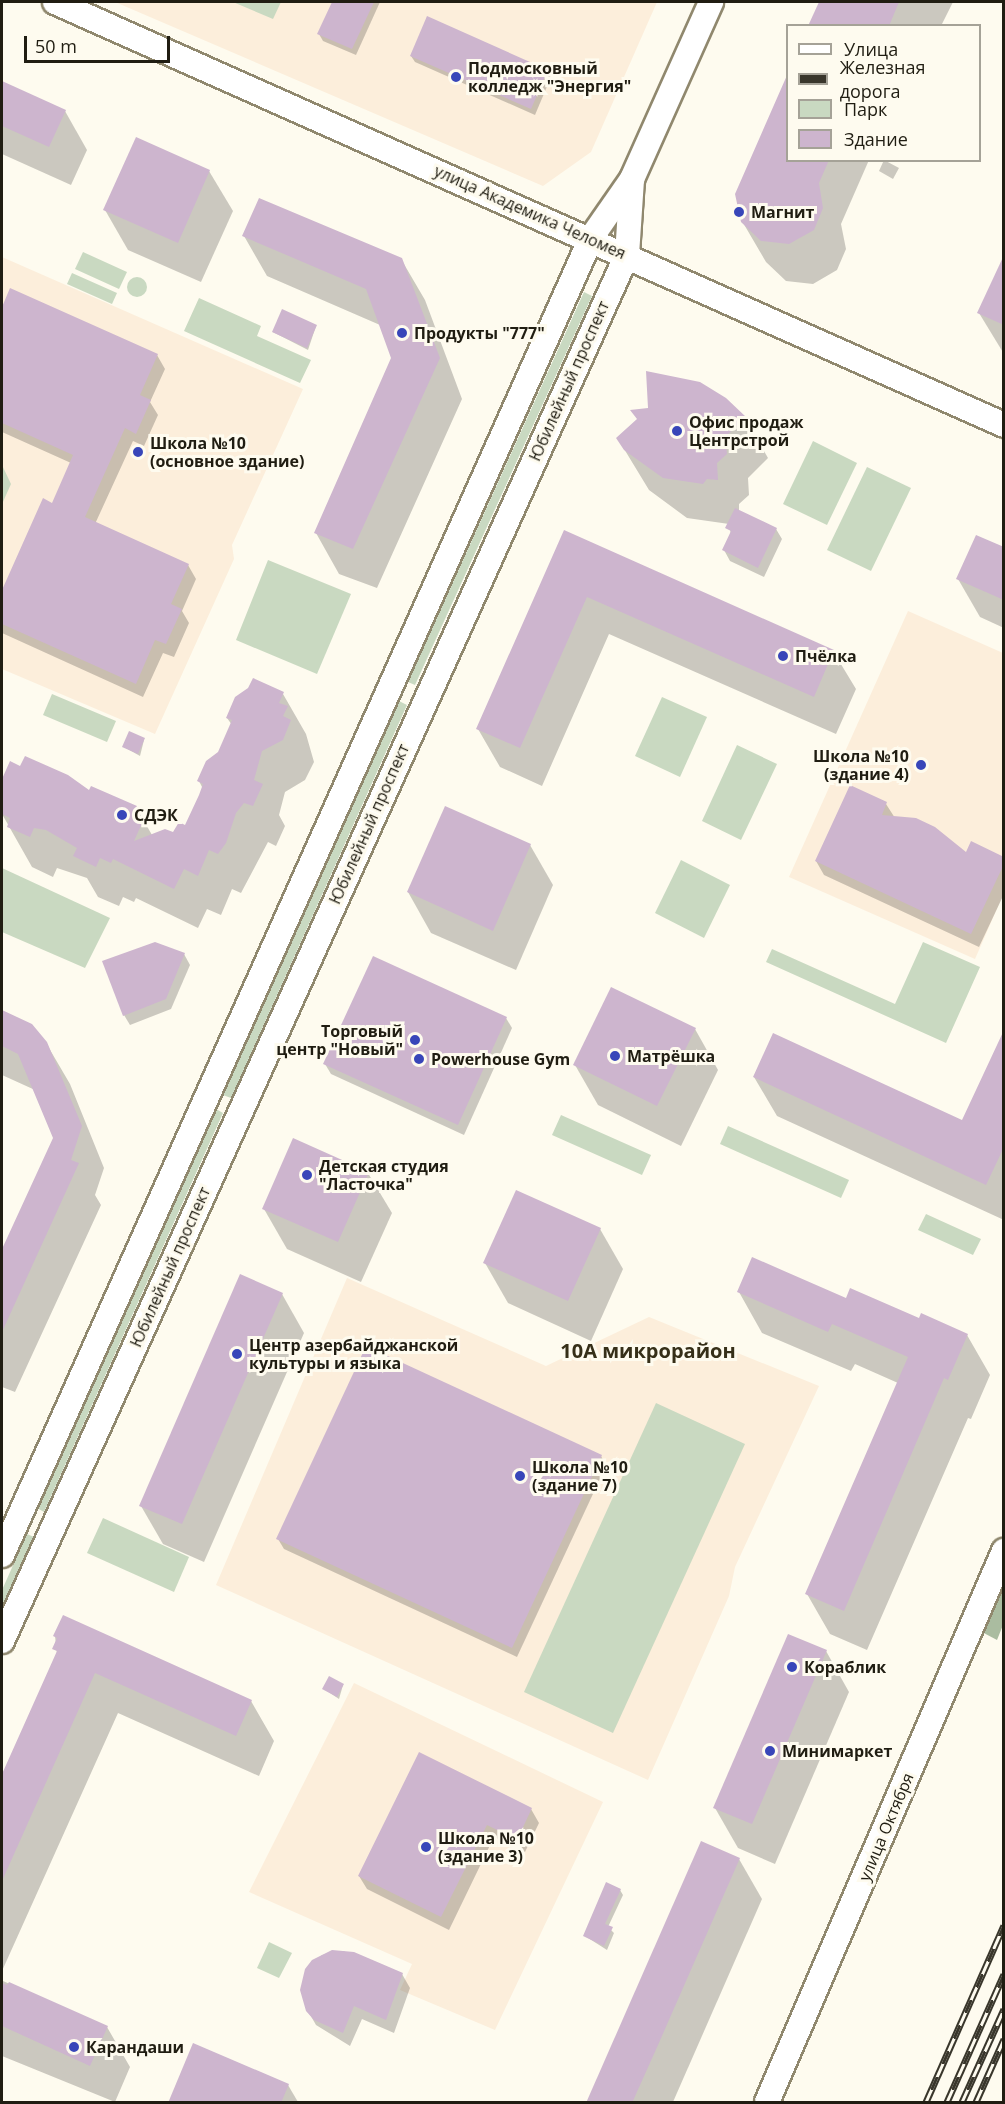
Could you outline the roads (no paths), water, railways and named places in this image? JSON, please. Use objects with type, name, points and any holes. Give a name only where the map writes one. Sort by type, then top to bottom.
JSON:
[{"type":"street","name":"улица Академика Челомея","points":[[56,2],[591,238],[1004,425]]},
{"type":"street","name":"Юбилейный проспект","points":[[2,1641],[627,255],[632,179],[711,2]]},
{"type":"street","points":[[2,1555],[591,238],[632,179]]},
{"type":"street","name":"улица Октября","points":[[767,2103],[1004,1551]]},
{"type":"railway","points":[[926,2102],[1004,1925]]},
{"type":"railway","points":[[947,2102],[1004,1974]]},
{"type":"railway","points":[[962,2102],[1004,2009]]},
{"type":"railway","points":[[976,2102],[1004,2039]]},
{"type":"place","name":"Подмосковный колледж \"Энергия\"","points":[[456,77]]},
{"type":"place","name":"Магнит","points":[[739,212]]},
{"type":"place","name":"Продукты \"777\"","points":[[402,333]]},
{"type":"place","name":"Офис продаж Центрстрой","points":[[677,431]]},
{"type":"place","name":"Школа №10 (основное здание)","points":[[138,452]]},
{"type":"place","name":"Пчёлка","points":[[783,656]]},
{"type":"place","name":"Школа №10 (здание 4)","points":[[921,765]]},
{"type":"place","name":"СДЭК","points":[[122,815]]},
{"type":"place","name":"Торговый центр \"Новый\"","points":[[415,1040]]},
{"type":"place","name":"Матрёшка","points":[[615,1056]]},
{"type":"place","name":"Powerhouse Gym","points":[[419,1059]]},
{"type":"place","name":"Детская студия \"Ласточка\"","points":[[307,1175]]},
{"type":"place","name":"Центр азербайджанской культуры и языка","points":[[237,1354]]},
{"type":"place","name":"Школа №10 (здание 7)","points":[[520,1476]]},
{"type":"place","name":"Кораблик","points":[[792,1667]]},
{"type":"place","name":"Минимаркет","points":[[770,1751]]},
{"type":"place","name":"Школа №10 (здание 3)","points":[[426,1847]]},
{"type":"place","name":"Карандаши","points":[[74,2047]]},
{"type":"district","name":"10А микрорайон","points":[[648,1350]]}]
